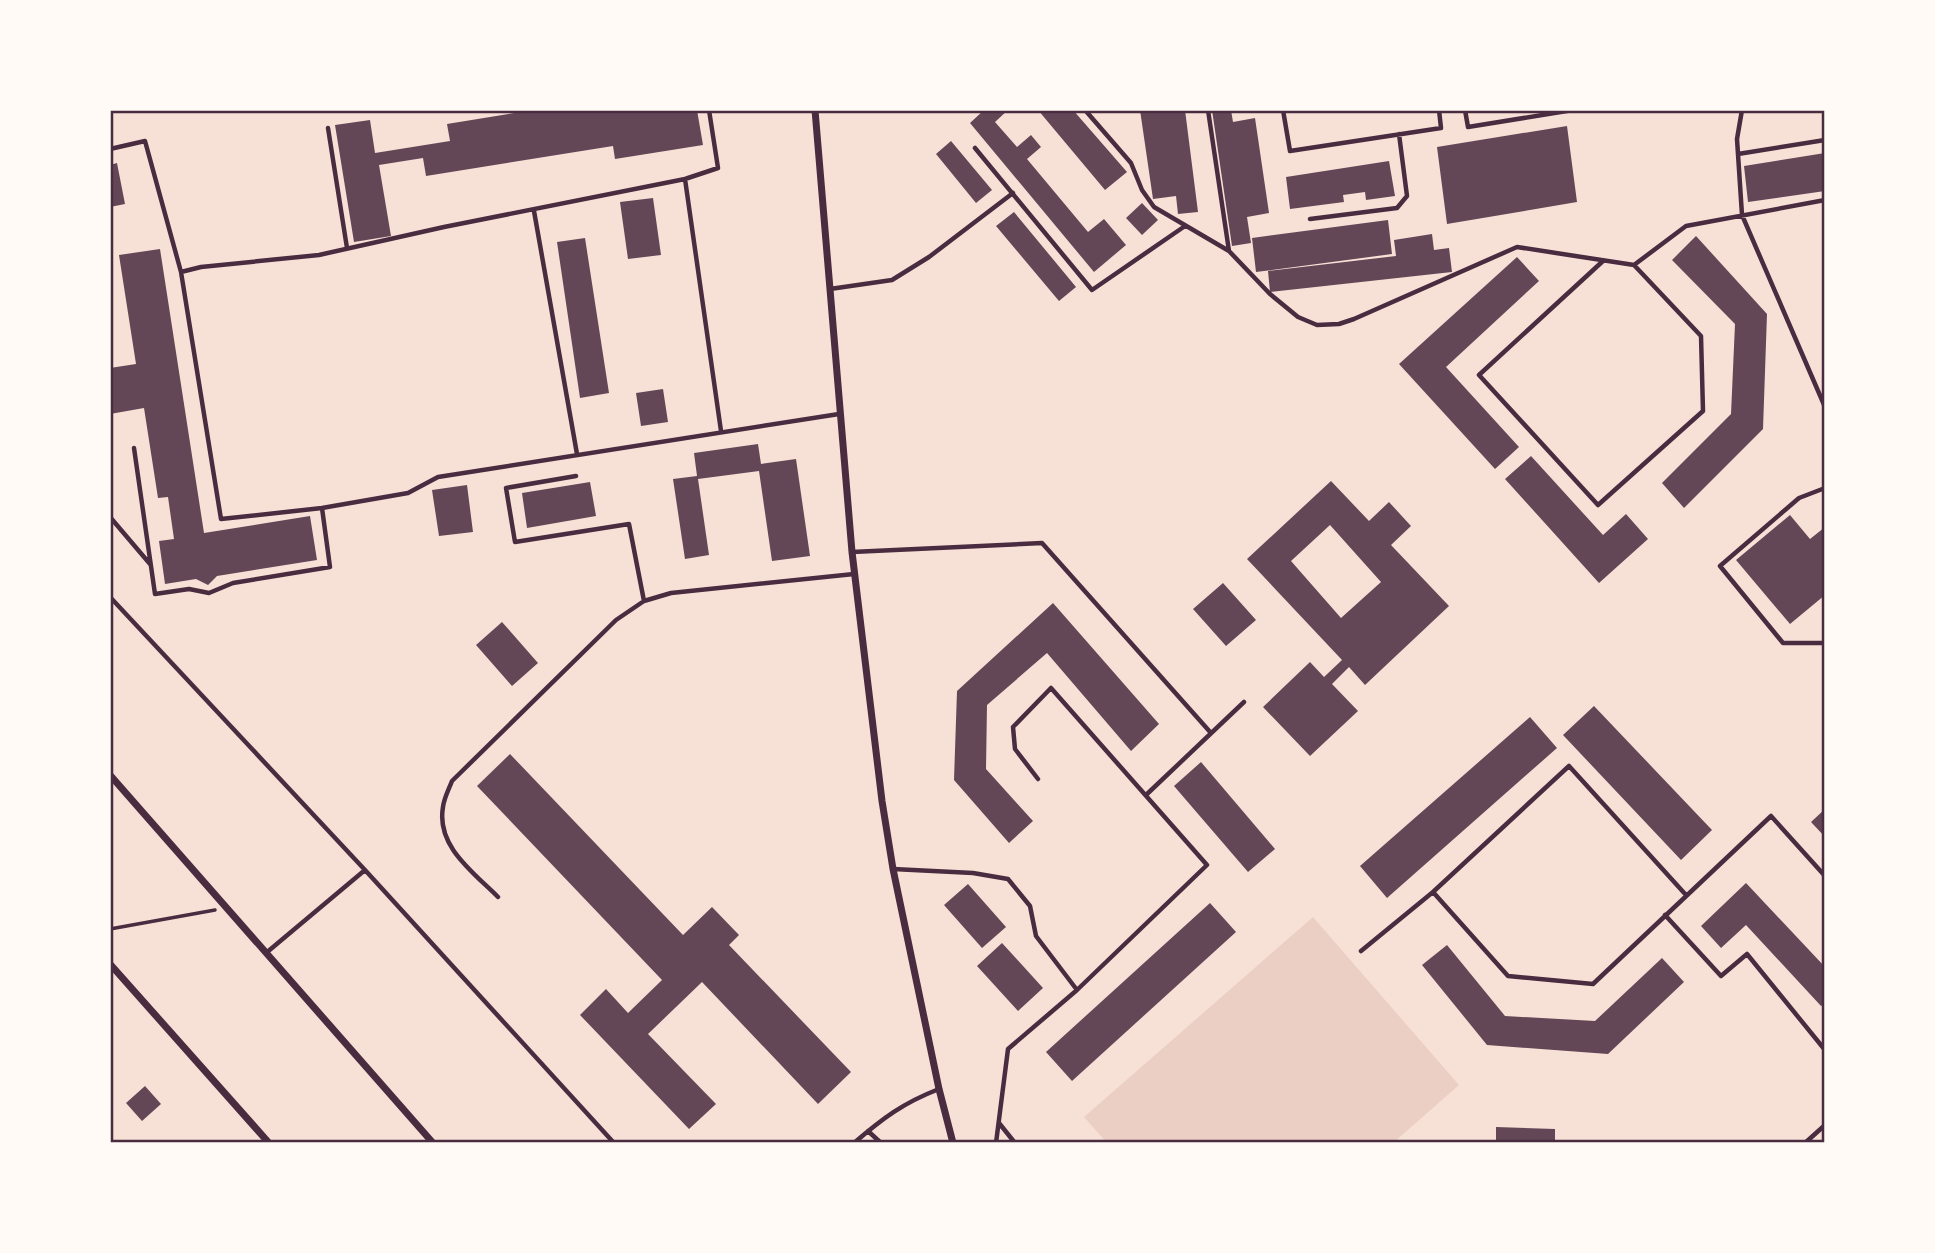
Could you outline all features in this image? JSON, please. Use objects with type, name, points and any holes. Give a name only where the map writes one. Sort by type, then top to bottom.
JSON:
[{"type":"street","points":[[816,110],[854,574],[882,801],[893,869],[953,1143]]},
{"type":"street","points":[[110,775],[433,1143]]},
{"type":"street","points":[[110,964],[269,1143]]},
{"type":"lane","points":[[181,272],[201,267],[319,255],[685,179],[718,169],[709,110]]},
{"type":"lane","points":[[1085,110],[1131,163],[1142,190],[1154,206],[1229,251],[1270,294],[1298,317],[1317,325],[1339,324],[1353,319],[1517,247],[1634,265],[1701,336],[1703,411],[1598,505],[1479,375],[1603,261]]},
{"type":"lane","points":[[1208,110],[1229,251]]},
{"type":"lane","points":[[1283,110],[1290,151],[1441,128],[1439,110]]},
{"type":"lane","points":[[1465,110],[1468,127],[1573,110]]},
{"type":"lane","points":[[1742,110],[1737,139],[1742,215],[1825,407]]},
{"type":"lane","points":[[328,128],[347,248]]},
{"type":"lane","points":[[1310,219],[1398,208],[1407,197],[1399,134]]},
{"type":"lane","points":[[1738,154],[1825,140]]},
{"type":"lane","points":[[110,149],[145,141],[181,272],[220,519],[322,508],[408,493],[438,477],[839,414]]},
{"type":"lane","points":[[975,148],[1092,289],[1185,226]]},
{"type":"lane","points":[[685,179],[721,431]]},
{"type":"lane","points":[[830,289],[892,280],[929,257],[1013,193]]},
{"type":"lane","points":[[1634,265],[1686,226],[1825,200]]},
{"type":"lane","points":[[534,211],[577,454]]},
{"type":"lane","points":[[134,448],[155,594],[189,589],[209,593],[233,583],[330,567],[322,508]]},
{"type":"lane","points":[[576,476],[506,488],[515,542],[629,524],[644,601]]},
{"type":"lane","points":[[1825,488],[1799,498],[1720,566],[1783,643],[1825,643]]},
{"type":"lane","points":[[110,517],[150,564]]},
{"type":"lane","points":[[852,552],[1042,543],[1211,733]]},
{"type":"lane","points":[[498,897],[456,855],[444,833],[442,807],[452,781],[616,620],[644,601],[671,593],[854,574]]},
{"type":"lane","points":[[110,597],[365,870],[614,1143]]},
{"type":"lane","points":[[996,1143],[1008,1049],[1077,990],[1207,865],[1051,688],[1013,727],[1015,749],[1038,779]]},
{"type":"lane","points":[[1146,795],[1244,702]]},
{"type":"lane","points":[[1361,951],[1433,892],[1569,766],[1686,895]]},
{"type":"lane","points":[[1433,892],[1508,976],[1593,984],[1770,816],[1825,876]]},
{"type":"lane","points":[[893,869],[973,873],[1008,879],[1030,906],[1036,936],[1077,990]]},
{"type":"lane","points":[[266,953],[365,870]]},
{"type":"lane","points":[[1665,915],[1721,976],[1747,954],[1825,1050]]},
{"type":"lane","points":[[855,1143],[909,1101],[939,1088]]},
{"type":"lane","points":[[999,1123],[1015,1143]]},
{"type":"lane","points":[[1805,1143],[1825,1125]]},
{"type":"lane","points":[[868,1131],[881,1143]]},
{"type":"path","points":[[110,929],[227,908]]},
{"type":"shaded area","points":[[1313,917],[1459,1085],[1393,1143],[1107,1143],[1084,1117]]},
{"type":"building","points":[[533,110],[697,110],[703,145],[615,159],[613,146],[426,176],[423,158],[379,165],[391,236],[354,242],[335,125],[370,120],[375,153],[450,141],[447,124]]},
{"type":"building","points":[[984,110],[1008,110],[995,122],[1017,147],[1031,135],[1041,147],[1027,159],[1088,232],[1104,219],[1126,245],[1094,272],[970,123]]},
{"type":"building","points":[[1038,110],[1073,110],[1127,172],[1105,190]]},
{"type":"building","points":[[1140,110],[1185,110],[1198,212],[1178,214],[1176,196],[1153,199]]},
{"type":"building","points":[[1212,110],[1231,110],[1233,122],[1255,118],[1269,213],[1247,217],[1251,243],[1232,246]]},
{"type":"building","points":[[1567,126],[1577,202],[1447,224],[1437,147]]},
{"type":"building","points":[[951,141],[992,190],[976,203],[936,154]]},
{"type":"building","points":[[1825,153],[1825,191],[1748,202],[1744,166]]},
{"type":"building","points":[[1389,161],[1395,196],[1366,200],[1365,192],[1343,195],[1344,202],[1290,209],[1286,177]]},
{"type":"building","points":[[117,163],[125,204],[110,207],[110,165]]},
{"type":"building","points":[[653,198],[661,255],[628,259],[620,202]]},
{"type":"building","points":[[1142,203],[1158,220],[1142,235],[1126,218]]},
{"type":"building","points":[[1014,212],[1076,287],[1059,301],[996,226]]},
{"type":"building","points":[[1388,220],[1392,254],[1256,272],[1252,238]]},
{"type":"building","points":[[1432,234],[1434,250],[1449,248],[1452,272],[1270,292],[1268,271],[1396,256],[1394,240]]},
{"type":"building","points":[[1696,236],[1767,314],[1763,429],[1684,508],[1662,483],[1731,414],[1735,324],[1672,260]]},
{"type":"building","points":[[585,238],[609,393],[580,398],[557,242]]},
{"type":"building","points":[[160,249],[204,533],[310,516],[317,560],[217,576],[208,585],[196,579],[165,584],[159,541],[174,539],[168,497],[158,498],[144,408],[110,414],[110,368],[136,364],[119,255]]},
{"type":"building","points":[[1517,257],[1539,281],[1446,367],[1519,447],[1495,469],[1399,364]]},
{"type":"building","points":[[663,389],[668,422],[641,426],[636,393]]},
{"type":"building","points":[[758,444],[761,464],[796,459],[810,556],[772,561],[759,471],[698,479],[709,555],[685,559],[673,479],[697,476],[694,453]]},
{"type":"building","points":[[1531,456],[1603,535],[1626,514],[1648,539],[1599,583],[1505,479]]},
{"type":"building","points":[[1331,481],[1369,521],[1389,502],[1411,526],[1391,545],[1449,606],[1365,685],[1349,667],[1332,684],[1358,711],[1310,756],[1263,707],[1310,662],[1324,677],[1342,660],[1247,559]],"holes":[[[1330,525],[1381,582],[1341,618],[1291,561]]]},
{"type":"building","points":[[590,482],[596,516],[527,528],[522,493]]},
{"type":"building","points":[[467,485],[473,532],[439,536],[432,490]]},
{"type":"building","points":[[1790,515],[1810,539],[1825,527],[1825,595],[1790,624],[1736,560]]},
{"type":"building","points":[[1223,583],[1256,620],[1226,646],[1193,609]]},
{"type":"building","points":[[1053,603],[1159,724],[1131,751],[1047,653],[987,705],[986,769],[1033,821],[1009,843],[954,780],[957,691]]},
{"type":"building","points":[[502,622],[538,663],[512,686],[476,645]]},
{"type":"building","points":[[1594,706],[1712,830],[1681,860],[1563,735]]},
{"type":"building","points":[[1530,717],[1557,748],[1387,898],[1360,866]]},
{"type":"building","points":[[510,754],[683,935],[712,907],[739,935],[729,945],[851,1072],[818,1104],[702,982],[648,1034],[716,1104],[689,1129],[580,1015],[606,989],[628,1013],[662,980],[477,786]]},
{"type":"building","points":[[1201,762],[1275,849],[1248,872],[1174,786]]},
{"type":"building","points":[[1825,809],[1825,837],[1811,822]]},
{"type":"building","points":[[1746,883],[1825,967],[1825,1003],[1821,1006],[1746,925],[1721,948],[1701,926]]},
{"type":"building","points":[[968,884],[1006,927],[982,948],[944,905]]},
{"type":"building","points":[[1210,903],[1236,932],[1072,1081],[1046,1052]]},
{"type":"building","points":[[1002,943],[1043,988],[1018,1011],[977,966]]},
{"type":"building","points":[[1447,945],[1505,1016],[1595,1021],[1662,958],[1684,982],[1608,1054],[1487,1045],[1422,965]]},
{"type":"building","points":[[145,1086],[161,1104],[142,1121],[126,1103]]},
{"type":"building","points":[[1496,1127],[1555,1129],[1555,1143],[1496,1143]]}]
